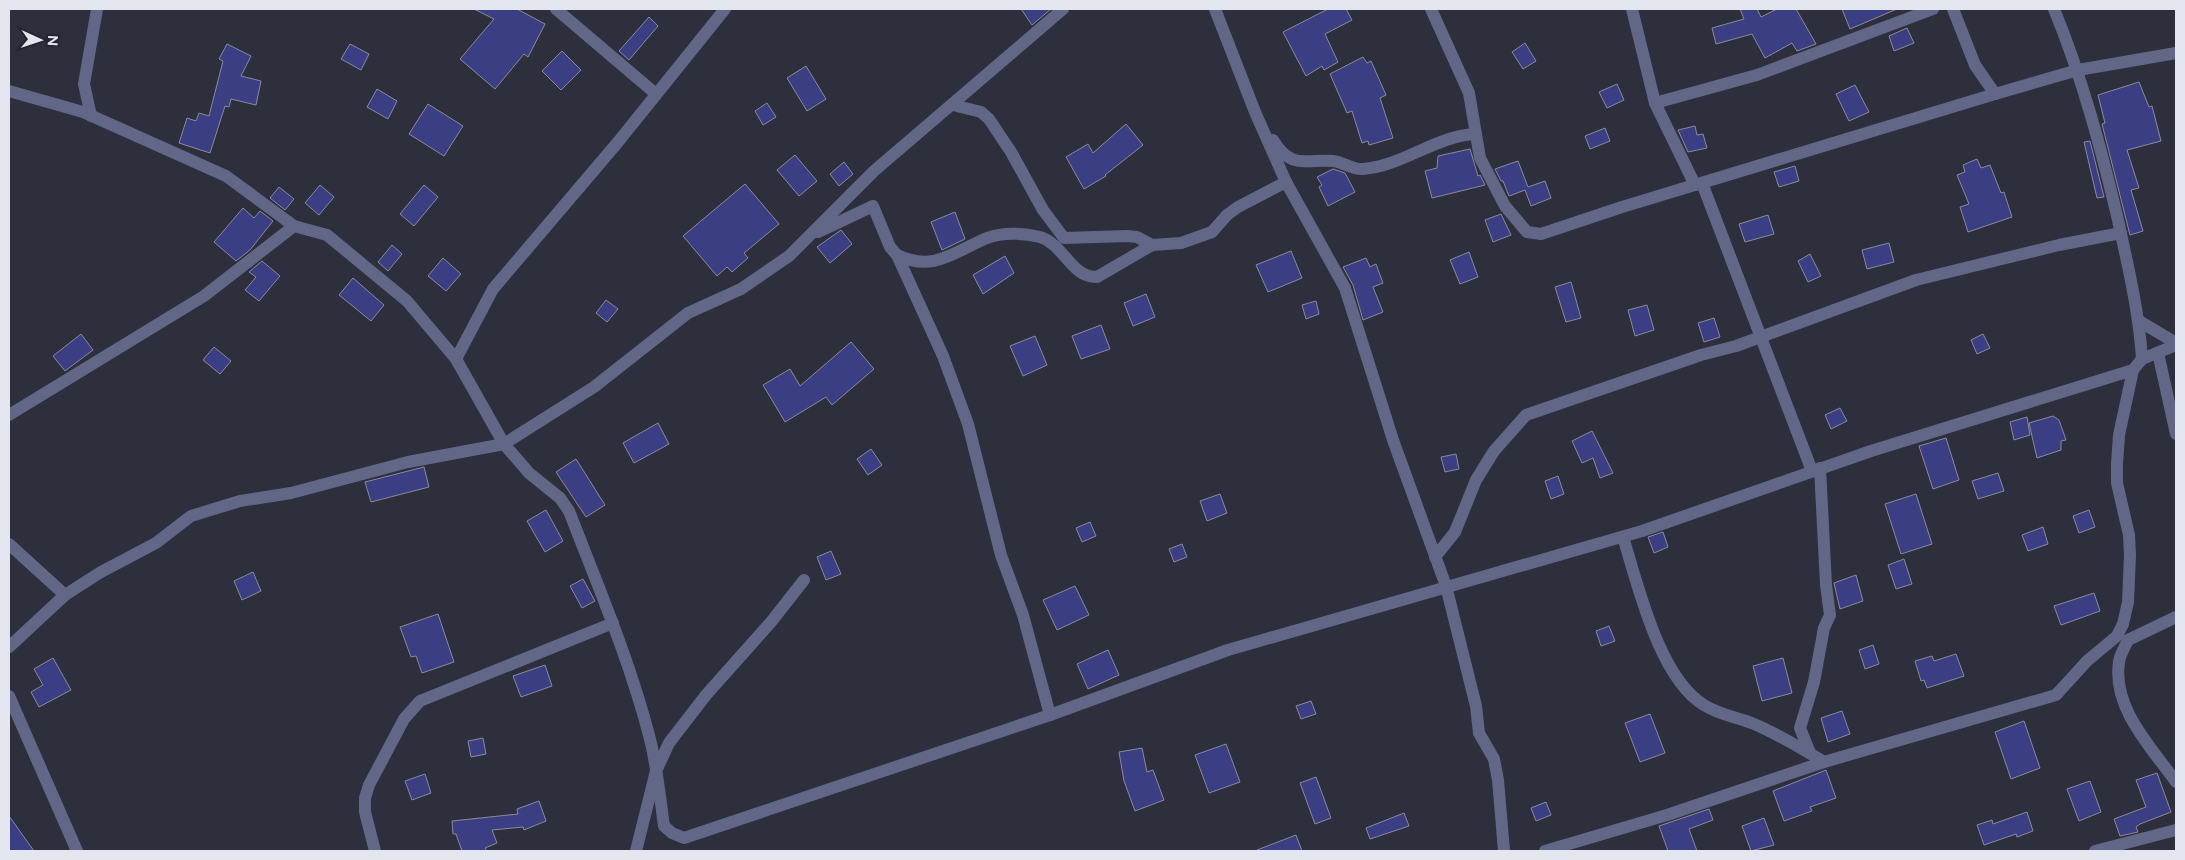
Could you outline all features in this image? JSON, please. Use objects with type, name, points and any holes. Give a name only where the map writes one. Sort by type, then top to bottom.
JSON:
[{"type":"street","points":[[91,116],[84,84],[97,9]]},
{"type":"street","points":[[556,9],[656,94]]},
{"type":"street","points":[[456,360],[493,289],[725,9]]},
{"type":"street","points":[[9,647],[65,595],[101,572],[156,543],[190,516],[222,505],[291,493],[408,462],[504,444],[594,387],[688,313],[741,289],[789,256],[874,171],[1064,9]]},
{"type":"street","points":[[1215,9],[1286,182],[1345,288],[1392,440],[1446,586],[1476,706],[1479,733],[1494,759],[1498,780],[1504,851]]},
{"type":"street","points":[[1431,9],[1469,93],[1480,158],[1505,206],[1527,232],[1532,234],[1541,234],[1699,184],[2078,70],[2176,53]]},
{"type":"street","points":[[1632,9],[1656,103],[1699,184],[1759,336],[1816,470],[1830,614],[1824,628],[1814,682],[1800,728],[1810,753]]},
{"type":"street","points":[[1656,103],[1758,75],[1933,9]]},
{"type":"street","points":[[1953,9],[1976,65],[1990,83],[1995,94]]},
{"type":"street","points":[[2054,9],[2078,70],[2102,150],[2139,321],[2142,359]]},
{"type":"street","points":[[9,91],[91,116],[226,176],[294,226],[327,235],[407,301],[456,360],[504,444],[529,474],[560,498],[569,511],[613,623],[639,700],[656,771],[664,826],[672,833],[684,838],[1050,715],[1228,650],[1446,586],[1623,537],[1816,470],[2133,370]]},
{"type":"street","points":[[953,105],[980,112],[989,119],[1011,152],[1043,210],[1064,238],[1127,236],[1137,237],[1152,245]]},
{"type":"street","points":[[1256,112],[1275,144],[1299,163],[1334,161],[1362,169],[1388,163],[1462,134],[1476,134]]},
{"type":"street","points":[[897,255],[907,260],[933,262],[963,252],[995,236],[1023,234],[1040,237],[1054,244],[1076,269],[1084,275],[1097,277],[1152,245],[1181,243],[1212,232],[1227,215],[1238,207],[1286,182]]},
{"type":"street","points":[[809,236],[873,206],[890,247],[897,255],[943,356],[968,424],[1001,555],[1023,615],[1050,715]]},
{"type":"street","points":[[9,415],[204,296],[294,226]]},
{"type":"street","points":[[1435,557],[1455,532],[1476,480],[1494,451],[1526,415],[1701,355],[1736,346],[1916,280],[2058,245],[2121,233]]},
{"type":"street","points":[[2139,321],[2176,344]]},
{"type":"street","points":[[2176,344],[2142,359],[2133,370],[2120,435],[2117,464],[2117,483],[2129,535],[2130,562],[2128,602],[2123,624],[2118,676],[2122,702],[2136,727],[2176,782]]},
{"type":"street","points":[[2158,352],[2176,434]]},
{"type":"street","points":[[1425,529],[1449,539]]},
{"type":"street","points":[[1623,537],[1658,646],[1687,690],[1702,705],[1754,724],[1824,762]]},
{"type":"street","points":[[9,544],[65,595]]},
{"type":"street","points":[[636,851],[656,771],[674,736],[706,695],[771,622],[804,580]]},
{"type":"street","points":[[1545,851],[1667,815],[1824,762],[2056,695],[2087,661],[2122,638],[2176,617]]},
{"type":"street","points":[[375,851],[365,812],[365,798],[369,784],[404,719],[420,701],[613,623]]},
{"type":"street","points":[[9,696],[77,851]]},
{"type":"street","points":[[2095,851],[2176,830]]},
{"type":"building","points":[[474,9],[517,9],[545,24],[528,57],[524,54],[495,89],[460,59],[494,19]]},
{"type":"building","points":[[1021,9],[1051,9],[1032,25]]},
{"type":"building","points":[[1328,9],[1346,9],[1352,20],[1325,34],[1338,62],[1324,70],[1322,66],[1306,76],[1283,32]]},
{"type":"building","points":[[1740,9],[1757,9],[1761,17],[1777,9],[1796,9],[1816,44],[1797,51],[1792,43],[1765,58],[1752,34],[1716,44],[1712,28],[1744,19]]},
{"type":"building","points":[[1842,9],[1897,9],[1850,29]]},
{"type":"building","points":[[649,17],[658,26],[629,60],[619,51]]},
{"type":"building","points":[[1907,28],[1914,43],[1894,51],[1889,36]]},
{"type":"building","points":[[1525,43],[1536,61],[1523,69],[1512,52]]},
{"type":"building","points":[[227,44],[251,56],[241,76],[261,81],[256,105],[231,99],[229,107],[225,106],[210,153],[179,143],[187,118],[196,121],[199,113],[209,116],[223,61],[219,59]]},
{"type":"building","points":[[350,44],[369,54],[361,70],[341,59]]},
{"type":"building","points":[[562,51],[581,70],[561,90],[542,71]]},
{"type":"building","points":[[1363,57],[1367,63],[1371,61],[1386,95],[1380,98],[1393,138],[1369,145],[1368,141],[1362,143],[1352,111],[1347,113],[1330,74]]},
{"type":"building","points":[[806,66],[826,99],[807,111],[787,78]]},
{"type":"building","points":[[2139,82],[2149,107],[2152,106],[2161,141],[2127,150],[2139,188],[2131,190],[2143,231],[2130,235],[2102,124],[2105,123],[2098,95]]},
{"type":"building","points":[[1617,84],[1624,100],[1607,108],[1599,92]]},
{"type":"building","points":[[1855,85],[1869,112],[1849,121],[1836,94]]},
{"type":"building","points":[[377,89],[397,101],[388,119],[367,107]]},
{"type":"building","points":[[767,103],[776,117],[763,125],[755,111]]},
{"type":"building","points":[[428,104],[463,126],[444,156],[409,134]]},
{"type":"building","points":[[1126,124],[1143,145],[1106,176],[1084,189],[1066,157],[1088,144],[1093,153]]},
{"type":"building","points":[[1695,126],[1697,135],[1703,134],[1707,148],[1688,152],[1678,130]]},
{"type":"building","points":[[1605,128],[1610,141],[1590,149],[1585,136]]},
{"type":"building","points":[[2090,141],[2104,197],[2097,198],[2084,142]]},
{"type":"building","points":[[1470,149],[1478,176],[1480,175],[1485,185],[1432,198],[1425,171],[1437,168],[1438,156]]},
{"type":"building","points":[[795,155],[817,181],[799,196],[777,170]]},
{"type":"building","points":[[1977,159],[1981,168],[1990,165],[2001,193],[2004,192],[2012,217],[1968,232],[1960,207],[1969,204],[1957,175],[1965,172],[1963,165]]},
{"type":"building","points":[[1518,161],[1528,187],[1545,181],[1551,198],[1531,206],[1525,190],[1509,196],[1503,181],[1501,181],[1495,169]]},
{"type":"building","points":[[844,162],[853,174],[839,186],[830,174]]},
{"type":"building","points":[[1795,166],[1799,181],[1779,187],[1774,172]]},
{"type":"building","points":[[1333,169],[1345,173],[1355,192],[1328,206],[1319,187],[1322,185],[1317,177]]},
{"type":"building","points":[[745,184],[779,224],[744,253],[748,258],[732,272],[727,267],[717,276],[683,236]]},
{"type":"building","points":[[320,185],[334,197],[319,215],[305,203]]},
{"type":"building","points":[[424,185],[438,197],[414,226],[400,214]]},
{"type":"building","points":[[279,187],[294,199],[285,210],[270,198]]},
{"type":"building","points":[[243,208],[254,218],[260,211],[273,221],[250,250],[236,261],[214,242]]},
{"type":"building","points":[[955,212],[965,239],[942,250],[931,222]]},
{"type":"building","points":[[1501,214],[1511,235],[1493,242],[1485,220]]},
{"type":"building","points":[[1768,215],[1774,234],[1745,242],[1739,224]]},
{"type":"building","points":[[841,230],[852,244],[830,263],[817,247]]},
{"type":"building","points":[[1889,243],[1894,262],[1867,269],[1862,250]]},
{"type":"building","points":[[392,245],[402,254],[388,271],[378,262]]},
{"type":"building","points":[[1291,251],[1302,278],[1268,292],[1256,265]]},
{"type":"building","points":[[1469,252],[1478,277],[1460,284],[1450,260]]},
{"type":"building","points":[[1810,254],[1821,276],[1808,282],[1798,261]]},
{"type":"building","points":[[1005,256],[1014,273],[983,294],[973,275]]},
{"type":"building","points":[[443,258],[461,274],[446,291],[428,276]]},
{"type":"building","points":[[1366,258],[1370,267],[1376,264],[1383,283],[1373,287],[1383,312],[1363,320],[1353,285],[1343,267]]},
{"type":"building","points":[[262,261],[280,276],[259,301],[245,290],[256,277],[249,272]]},
{"type":"building","points":[[353,278],[384,305],[371,321],[339,295]]},
{"type":"building","points":[[1571,282],[1581,318],[1566,322],[1555,287]]},
{"type":"building","points":[[1146,294],[1155,317],[1133,326],[1124,303]]},
{"type":"building","points":[[606,300],[618,309],[607,322],[596,313]]},
{"type":"building","points":[[1316,301],[1319,314],[1306,319],[1302,305]]},
{"type":"building","points":[[1647,305],[1654,330],[1635,336],[1628,310]]},
{"type":"building","points":[[1714,318],[1720,337],[1704,342],[1698,323]]},
{"type":"building","points":[[1101,325],[1110,349],[1081,359],[1072,336]]},
{"type":"building","points":[[81,334],[93,350],[65,371],[53,356]]},
{"type":"building","points":[[1983,334],[1990,348],[1977,354],[1971,340]]},
{"type":"building","points":[[1035,336],[1047,365],[1023,376],[1010,346]]},
{"type":"building","points":[[851,342],[874,369],[832,405],[826,397],[785,422],[763,385],[790,369],[800,386]]},
{"type":"building","points":[[214,347],[231,361],[220,374],[203,360]]},
{"type":"building","points":[[1840,408],[1847,421],[1831,429],[1825,415]]},
{"type":"building","points":[[2053,416],[2059,420],[2066,440],[2061,441],[2061,450],[2037,458],[2029,423]]},
{"type":"building","points":[[2027,417],[2030,435],[2014,440],[2010,422]]},
{"type":"building","points":[[658,423],[669,444],[634,463],[623,443]]},
{"type":"building","points":[[1592,431],[1613,473],[1600,478],[1593,458],[1582,463],[1572,441]]},
{"type":"building","points":[[1946,438],[1959,480],[1933,489],[1919,446]]},
{"type":"building","points":[[871,449],[882,465],[868,475],[857,459]]},
{"type":"building","points":[[1456,454],[1459,469],[1445,472],[1441,457]]},
{"type":"building","points":[[576,459],[605,505],[586,517],[556,472]]},
{"type":"building","points":[[424,467],[429,487],[371,502],[365,482]]},
{"type":"building","points":[[1998,473],[2004,491],[1978,499],[1972,481]]},
{"type":"building","points":[[1558,476],[1564,494],[1551,499],[1545,481]]},
{"type":"building","points":[[1220,494],[1227,513],[1207,521],[1200,501]]},
{"type":"building","points":[[1916,494],[1932,544],[1901,554],[1885,504]]},
{"type":"building","points":[[546,510],[563,541],[545,552],[527,521]]},
{"type":"building","points":[[2089,510],[2095,527],[2079,533],[2073,516]]},
{"type":"building","points":[[1090,522],[1096,536],[1082,542],[1076,528]]},
{"type":"building","points":[[2043,527],[2048,544],[2028,551],[2022,535]]},
{"type":"building","points":[[1663,532],[1668,547],[1654,553],[1648,537]]},
{"type":"building","points":[[1182,544],[1187,557],[1174,562],[1169,549]]},
{"type":"building","points":[[831,551],[841,574],[826,580],[817,557]]},
{"type":"building","points":[[1904,559],[1912,584],[1896,589],[1888,565]]},
{"type":"building","points":[[253,572],[261,591],[242,600],[234,581]]},
{"type":"building","points":[[1856,575],[1863,601],[1840,609],[1834,583]]},
{"type":"building","points":[[583,579],[595,601],[582,608],[570,586]]},
{"type":"building","points":[[1075,586],[1089,615],[1057,630],[1043,600]]},
{"type":"building","points":[[2094,593],[2100,611],[2061,625],[2054,606]]},
{"type":"building","points":[[438,614],[454,662],[422,673],[416,656],[411,657],[400,627]]},
{"type":"building","points":[[1609,626],[1615,641],[1601,646],[1596,631]]},
{"type":"building","points":[[1873,645],[1879,664],[1865,669],[1859,650]]},
{"type":"building","points":[[1108,650],[1119,675],[1088,689],[1077,664]]},
{"type":"building","points":[[1956,654],[1964,676],[1927,688],[1924,680],[1921,681],[1915,661],[1932,656],[1934,661]]},
{"type":"building","points":[[53,658],[71,690],[39,707],[31,692],[43,685],[34,669]]},
{"type":"building","points":[[1783,658],[1792,693],[1762,701],[1753,666]]},
{"type":"building","points":[[545,665],[552,686],[521,697],[513,676]]},
{"type":"building","points":[[1311,701],[1316,714],[1301,719],[1296,706]]},
{"type":"building","points":[[1842,711],[1850,734],[1828,742],[1821,718]]},
{"type":"building","points":[[1650,714],[1665,753],[1640,762],[1625,723]]},
{"type":"building","points":[[2024,721],[2040,768],[2011,779],[1995,732]]},
{"type":"building","points":[[483,738],[486,754],[471,757],[468,741]]},
{"type":"building","points":[[1226,744],[1240,782],[1209,793],[1195,755]]},
{"type":"building","points":[[1142,748],[1147,772],[1153,770],[1164,800],[1135,811],[1124,781],[1119,752]]},
{"type":"building","points":[[1826,770],[1836,798],[1810,807],[1812,811],[1784,821],[1773,791]]},
{"type":"building","points":[[2157,773],[2171,812],[2140,824],[2136,827],[2138,832],[2120,836],[2114,819],[2146,807],[2136,780]]},
{"type":"building","points":[[425,774],[431,793],[412,800],[405,781]]},
{"type":"building","points":[[1316,777],[1331,818],[1315,824],[1300,783]]},
{"type":"building","points":[[2090,781],[2101,812],[2079,821],[2067,789]]},
{"type":"building","points":[[539,801],[546,821],[524,830],[523,827],[492,830],[497,843],[485,848],[487,851],[462,851],[456,834],[453,834],[452,821],[518,814],[517,809]]},
{"type":"building","points":[[1546,802],[1551,815],[1536,821],[1531,808]]},
{"type":"building","points":[[1709,809],[1713,820],[1689,829],[1697,851],[1668,851],[1659,826]]},
{"type":"building","points":[[2027,812],[2033,831],[2017,837],[2016,834],[1984,845],[1977,825],[1992,820],[1993,824]]},
{"type":"building","points":[[1404,813],[1409,826],[1370,839],[1366,828]]},
{"type":"building","points":[[9,816],[34,851],[9,851]]},
{"type":"building","points":[[1764,818],[1774,845],[1751,851],[1742,826]]},
{"type":"building","points":[[1296,835],[1302,851],[1257,850]]}]
